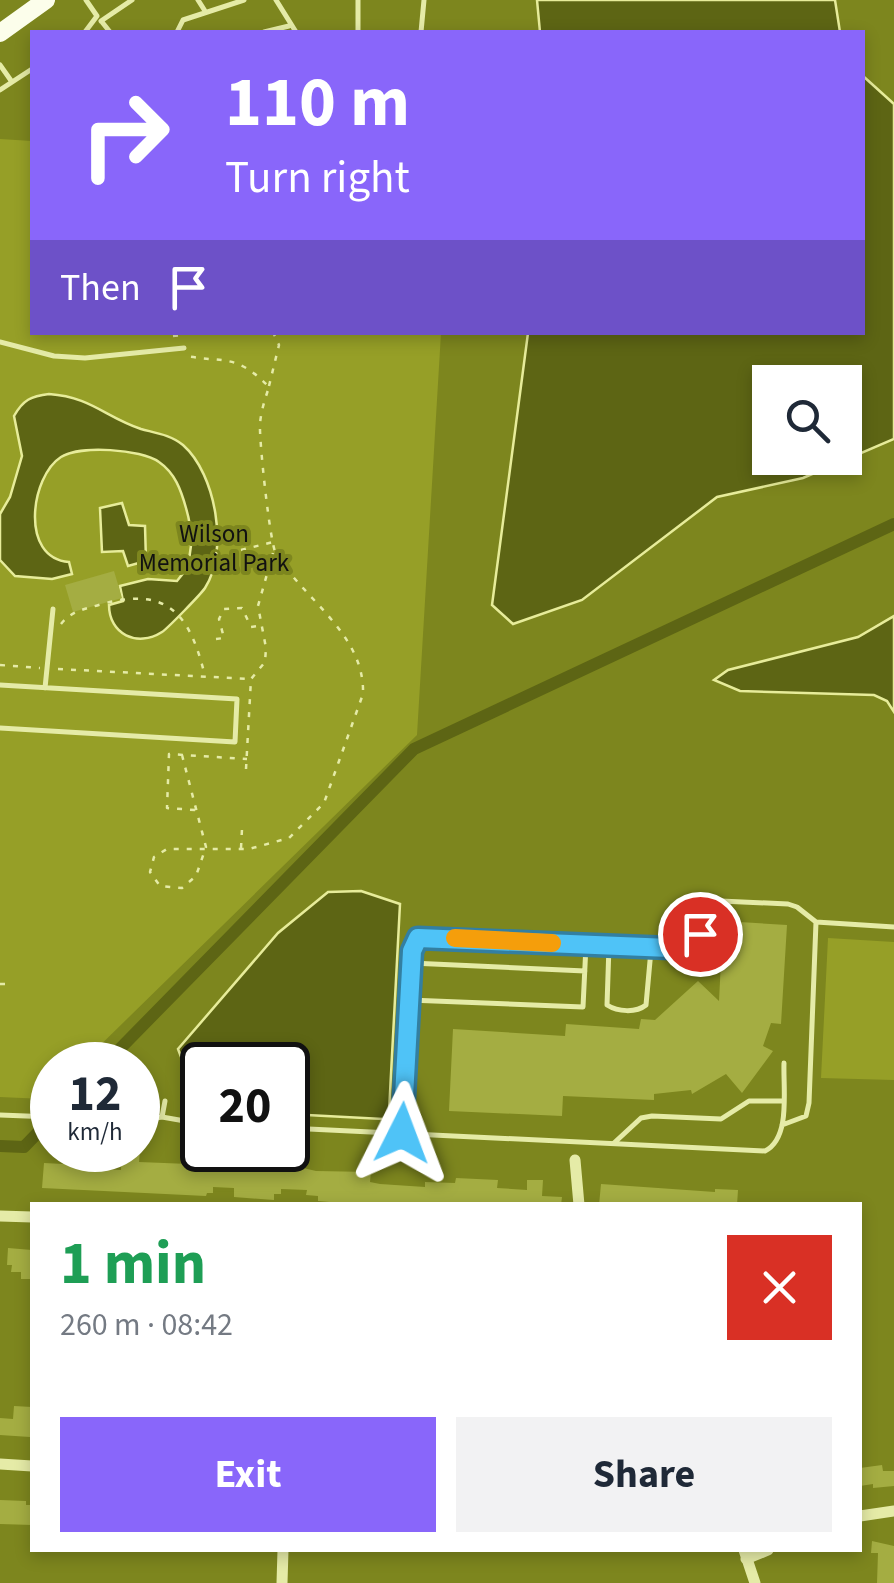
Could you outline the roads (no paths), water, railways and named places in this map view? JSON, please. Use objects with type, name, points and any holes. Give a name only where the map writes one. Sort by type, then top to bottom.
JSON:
[{"type":"main road","points":[[0,32],[46,0]]},
{"type":"street","points":[[575,1160],[579,1202]]},
{"type":"street","points":[[0,1216],[30,1218]]},
{"type":"street","points":[[0,1464],[30,1466]]},
{"type":"street","points":[[862,1516],[894,1511]]},
{"type":"street","points":[[282,1583],[283,1552]]},
{"type":"street","points":[[745,1555],[755,1583]]},
{"type":"lane","points":[[86,0],[108,30]]},
{"type":"lane","points":[[87,30],[132,0]]},
{"type":"lane","points":[[198,0],[205,11]]},
{"type":"lane","points":[[178,30],[183,20],[244,0]]},
{"type":"lane","points":[[276,0],[294,30]]},
{"type":"lane","points":[[358,0],[358,30]]},
{"type":"lane","points":[[421,30],[424,0]]},
{"type":"lane","points":[[272,30],[289,26]]},
{"type":"lane","points":[[0,66],[12,82]]},
{"type":"lane","points":[[0,90],[30,70]]},
{"type":"lane","points":[[0,342],[54,356],[85,358],[184,348]]},
{"type":"lane","points":[[45,688],[53,610]]},
{"type":"lane","points":[[0,685],[237,699],[235,742],[0,728]]},
{"type":"lane","points":[[402,1133],[411,963],[418,938],[681,946],[700,934],[706,906],[721,901],[788,904],[816,922],[894,927]]},
{"type":"lane","points":[[782,1124],[806,1116],[810,1103],[816,922]]},
{"type":"lane","points":[[409,1000],[584,1008],[586,945]]},
{"type":"lane","points":[[609,946],[607,1005],[639,1011],[646,1006],[649,996],[651,948]]},
{"type":"lane","points":[[411,963],[585,971]]},
{"type":"lane","points":[[310,1129],[765,1152],[781,1136],[784,1064]]},
{"type":"lane","points":[[614,1143],[633,1124],[652,1116],[721,1119],[749,1102],[783,1100]]},
{"type":"lane","points":[[165,1102],[162,1117],[180,1120]]},
{"type":"lane","points":[[0,1115],[30,1116]]},
{"type":"lane","points":[[575,1160],[576,1141]]},
{"type":"waterway","points":[[127,1042],[414,749],[894,524]]},
{"type":"waterway","points":[[0,1146],[24,1147],[30,1141]]},
{"type":"park label","name":"Wilson Memorial Park","points":[[214,548]]}]
